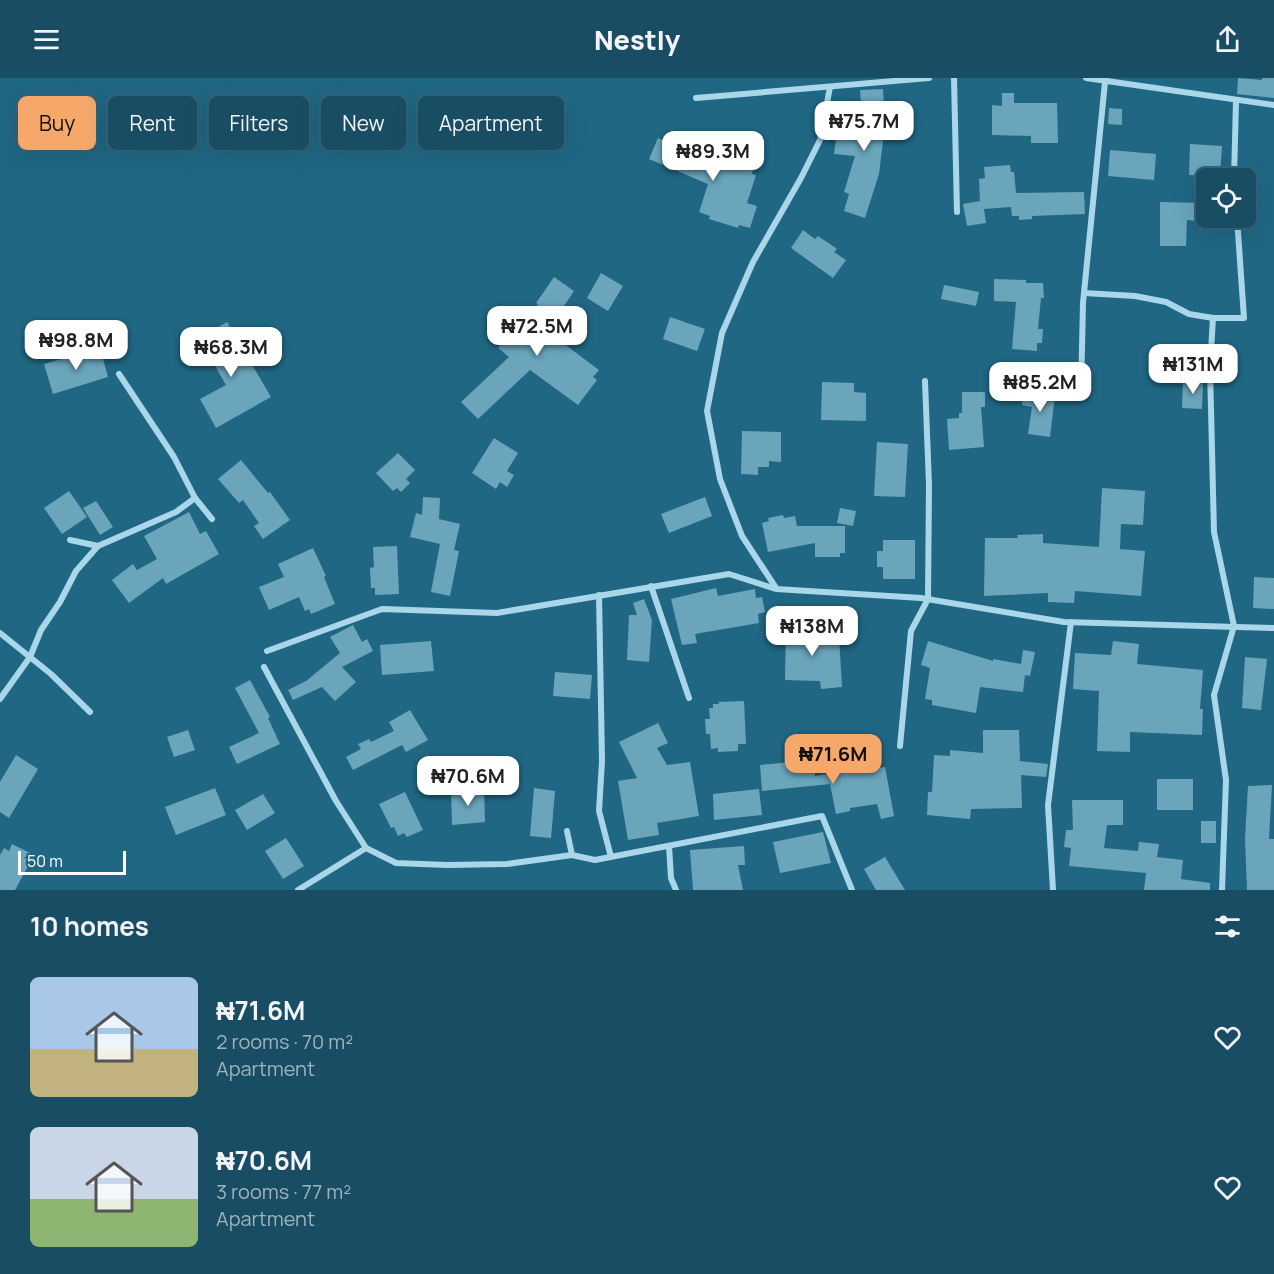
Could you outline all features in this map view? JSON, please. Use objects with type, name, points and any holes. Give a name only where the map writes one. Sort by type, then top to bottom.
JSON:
[{"type":"street","points":[[696,98],[930,78]]},
{"type":"street","points":[[954,78],[957,212]]},
{"type":"street","points":[[1086,78],[1274,105]]},
{"type":"street","points":[[1081,391],[1084,293],[1105,82]]},
{"type":"street","points":[[776,589],[742,536],[727,498],[720,479],[707,411],[722,333],[753,262],[820,140],[830,87]]},
{"type":"street","points":[[1234,168],[1236,101]]},
{"type":"street","points":[[1084,293],[1135,296],[1166,302],[1189,314],[1213,318],[1244,318],[1238,228]]},
{"type":"street","points":[[1213,318],[1210,368],[1214,532],[1234,626],[1214,695],[1226,780],[1222,890]]},
{"type":"street","points":[[119,374],[174,458],[195,498],[212,519]]},
{"type":"street","points":[[900,746],[912,632],[928,599],[929,485],[925,381]]},
{"type":"street","points":[[0,699],[30,657],[41,630],[60,602],[76,570],[98,546],[176,512],[195,498]]},
{"type":"street","points":[[70,540],[98,546]]},
{"type":"street","points":[[267,651],[382,609],[497,613],[729,574],[776,589],[928,599],[1071,622],[1274,628]]},
{"type":"street","points":[[651,586],[689,698]]},
{"type":"street","points":[[599,595],[602,727],[599,811],[611,857]]},
{"type":"street","points":[[1053,890],[1048,805],[1071,622]]},
{"type":"street","points":[[0,633],[51,674],[90,712]]},
{"type":"street","points":[[264,667],[336,801],[366,848],[396,863],[447,866],[507,864],[572,855],[595,860],[822,816],[852,890]]},
{"type":"street","points":[[567,831],[572,855]]},
{"type":"street","points":[[669,846],[671,878],[676,890]]},
{"type":"street","points":[[298,890],[366,848]]},
{"type":"building","points":[[1238,78],[1262,80],[1262,78],[1274,78],[1274,98],[1237,94]]},
{"type":"building","points":[[883,89],[885,125],[879,174],[865,218],[844,211],[849,194],[844,192],[855,156],[834,154],[837,131],[844,131],[844,127],[863,129],[860,90]]},
{"type":"building","points":[[1002,93],[1014,93],[1014,103],[1057,103],[1058,143],[1031,143],[1031,136],[992,135],[992,105],[1002,106]]},
{"type":"building","points":[[1109,108],[1122,109],[1122,125],[1108,124]]},
{"type":"building","points":[[658,138],[672,144],[674,140],[697,151],[696,154],[727,167],[730,157],[754,165],[752,174],[756,175],[747,203],[757,206],[750,228],[739,225],[738,228],[709,219],[710,216],[699,212],[708,184],[649,159]]},
{"type":"building","points":[[1190,144],[1222,146],[1221,168],[1196,168],[1196,175],[1189,175]]},
{"type":"building","points":[[1110,150],[1156,154],[1154,180],[1108,176]]},
{"type":"building","points":[[1010,165],[1011,172],[1014,172],[1016,193],[1084,192],[1085,214],[1032,216],[1032,219],[1019,220],[1019,216],[1012,216],[1011,207],[984,209],[986,223],[967,226],[963,204],[980,201],[979,179],[985,178],[984,167]]},
{"type":"building","points":[[1160,202],[1196,203],[1196,221],[1187,220],[1186,246],[1160,246]]},
{"type":"building","points":[[803,230],[815,239],[818,236],[837,249],[834,252],[846,260],[833,278],[791,248]]},
{"type":"building","points":[[601,273],[623,286],[608,311],[587,298]]},
{"type":"building","points":[[554,277],[574,291],[547,331],[599,370],[593,377],[597,380],[578,405],[530,370],[478,419],[461,402],[509,357],[498,348],[517,322],[522,325]]},
{"type":"building","points":[[994,279],[1043,283],[1044,298],[1041,298],[1038,329],[1043,329],[1042,343],[1037,343],[1037,351],[1012,349],[1016,302],[994,301]]},
{"type":"building","points":[[944,285],[979,292],[976,306],[941,299]]},
{"type":"building","points":[[670,317],[705,329],[697,351],[663,339]]},
{"type":"building","points":[[227,322],[271,397],[216,428],[200,399],[226,385],[199,338]]},
{"type":"building","points":[[100,348],[108,377],[53,394],[44,364]]},
{"type":"building","points":[[1183,381],[1203,382],[1202,409],[1182,408]]},
{"type":"building","points":[[822,382],[854,383],[854,392],[866,393],[866,421],[821,420]]},
{"type":"building","points":[[962,392],[985,392],[985,407],[981,407],[984,447],[949,450],[947,419],[959,418],[959,413],[962,413]]},
{"type":"building","points":[[1023,392],[1055,396],[1050,437],[1028,434],[1032,407],[1022,405]]},
{"type":"building","points":[[742,431],[781,432],[781,462],[769,461],[769,467],[758,467],[758,475],[741,474]]},
{"type":"building","points":[[494,438],[518,453],[507,471],[514,475],[507,487],[500,482],[496,489],[472,473]]},
{"type":"building","points":[[877,442],[908,444],[905,497],[874,496]]},
{"type":"building","points":[[398,453],[415,470],[406,479],[410,483],[401,492],[397,488],[393,491],[376,473]]},
{"type":"building","points":[[241,460],[268,493],[270,492],[290,520],[263,539],[254,526],[259,523],[243,500],[239,503],[218,479]]},
{"type":"building","points":[[1102,488],[1145,491],[1143,525],[1121,524],[1120,549],[1145,551],[1141,596],[1075,591],[1074,603],[1048,602],[1048,593],[984,596],[985,538],[1018,538],[1017,535],[1043,534],[1043,543],[1099,547]]},
{"type":"building","points":[[69,491],[87,517],[62,534],[44,508]]},
{"type":"building","points":[[423,497],[440,498],[439,519],[460,524],[454,550],[459,551],[450,596],[431,592],[440,544],[410,537],[416,513],[422,515]]},
{"type":"building","points":[[705,497],[712,516],[669,533],[661,514]]},
{"type":"building","points":[[96,501],[113,527],[100,535],[83,508]]},
{"type":"building","points":[[840,508],[856,511],[853,526],[837,523]]},
{"type":"building","points":[[189,512],[200,534],[206,531],[219,554],[166,584],[163,578],[129,603],[112,580],[133,564],[137,570],[157,559],[144,536]]},
{"type":"building","points":[[783,515],[784,518],[795,516],[797,526],[845,526],[845,553],[840,553],[840,557],[815,557],[815,543],[768,552],[762,523],[769,521],[768,518]]},
{"type":"building","points":[[883,540],[915,540],[915,579],[883,579],[883,567],[877,567],[877,551],[883,551]]},
{"type":"building","points":[[397,546],[399,594],[375,595],[375,588],[371,588],[370,568],[374,567],[373,547]]},
{"type":"building","points":[[313,548],[326,576],[324,577],[335,604],[311,614],[309,609],[305,611],[299,597],[269,610],[259,587],[284,577],[278,564]]},
{"type":"building","points":[[1254,577],[1274,578],[1274,609],[1253,608]]},
{"type":"building","points":[[716,588],[718,596],[755,589],[756,598],[762,597],[765,612],[758,614],[759,623],[695,634],[697,643],[682,645],[671,599]]},
{"type":"building","points":[[644,599],[652,620],[649,662],[627,660],[629,615],[637,615],[633,603]]},
{"type":"building","points":[[786,623],[813,624],[812,638],[839,636],[842,687],[821,689],[820,681],[785,680]]},
{"type":"building","points":[[353,625],[362,642],[367,639],[373,651],[342,667],[356,682],[335,701],[322,687],[293,700],[288,690],[306,681],[340,653],[330,637]]},
{"type":"building","points":[[431,641],[434,671],[382,675],[380,645]]},
{"type":"building","points":[[928,641],[993,661],[993,659],[1021,664],[1023,650],[1035,652],[1030,676],[1025,675],[1023,692],[980,687],[976,713],[932,705],[932,700],[925,699],[930,668],[921,665]]},
{"type":"building","points":[[1113,641],[1139,644],[1137,664],[1203,670],[1200,709],[1203,709],[1202,735],[1130,732],[1130,752],[1097,751],[1099,691],[1073,689],[1075,653],[1111,655]]},
{"type":"building","points":[[1245,657],[1267,659],[1261,710],[1242,708]]},
{"type":"building","points":[[555,672],[592,675],[590,699],[553,696]]},
{"type":"building","points":[[250,680],[270,717],[268,718],[280,744],[237,764],[229,747],[259,733],[235,688]]},
{"type":"building","points":[[744,701],[746,744],[738,744],[738,751],[718,752],[718,748],[711,749],[710,734],[706,734],[705,719],[710,719],[709,708],[713,708],[713,704],[719,704],[718,702]]},
{"type":"building","points":[[410,710],[428,740],[406,752],[402,745],[353,770],[346,757],[361,749],[358,744],[369,739],[371,742],[394,731],[389,722]]},
{"type":"building","points":[[658,723],[668,743],[657,748],[667,765],[690,762],[699,816],[657,823],[659,835],[628,840],[618,781],[637,778],[619,742]]},
{"type":"building","points":[[188,730],[195,750],[174,757],[167,737]]},
{"type":"building","points":[[983,730],[1019,730],[1020,761],[1048,764],[1046,777],[1021,775],[1022,808],[971,809],[970,819],[927,815],[928,792],[932,792],[934,755],[950,756],[950,750],[983,753]]},
{"type":"building","points":[[16,755],[38,769],[9,818],[0,812],[0,782]]},
{"type":"building","points":[[814,760],[815,776],[885,767],[894,816],[881,819],[877,804],[850,808],[850,811],[836,814],[830,784],[762,791],[760,765]]},
{"type":"building","points":[[1157,779],[1193,779],[1193,810],[1157,810]]},
{"type":"building","points":[[1272,785],[1269,839],[1274,839],[1274,890],[1247,890],[1245,839],[1248,786]]},
{"type":"building","points":[[215,788],[226,815],[176,835],[165,807]]},
{"type":"building","points":[[534,788],[555,791],[551,838],[530,836]]},
{"type":"building","points":[[759,789],[762,815],[714,820],[713,794]]},
{"type":"building","points":[[451,790],[484,790],[485,822],[452,825]]},
{"type":"building","points":[[405,792],[423,830],[407,837],[404,833],[398,836],[394,827],[391,828],[379,804]]},
{"type":"building","points":[[263,794],[275,813],[247,830],[235,810]]},
{"type":"building","points":[[1072,800],[1123,800],[1123,825],[1107,825],[1104,848],[1138,851],[1139,842],[1159,844],[1157,857],[1183,860],[1181,879],[1210,883],[1210,890],[1144,890],[1146,873],[1069,866],[1071,848],[1064,847],[1066,830],[1073,830]]},
{"type":"building","points":[[1201,821],[1216,821],[1216,843],[1201,843]]},
{"type":"building","points":[[823,832],[831,863],[780,873],[773,842]]},
{"type":"building","points":[[286,838],[304,866],[283,879],[265,851]]},
{"type":"building","points":[[12,844],[34,855],[15,890],[0,890],[0,855],[4,848],[9,851]]},
{"type":"building","points":[[744,846],[745,865],[738,865],[743,890],[693,890],[690,850]]},
{"type":"building","points":[[885,857],[905,890],[876,890],[864,869]]}]
